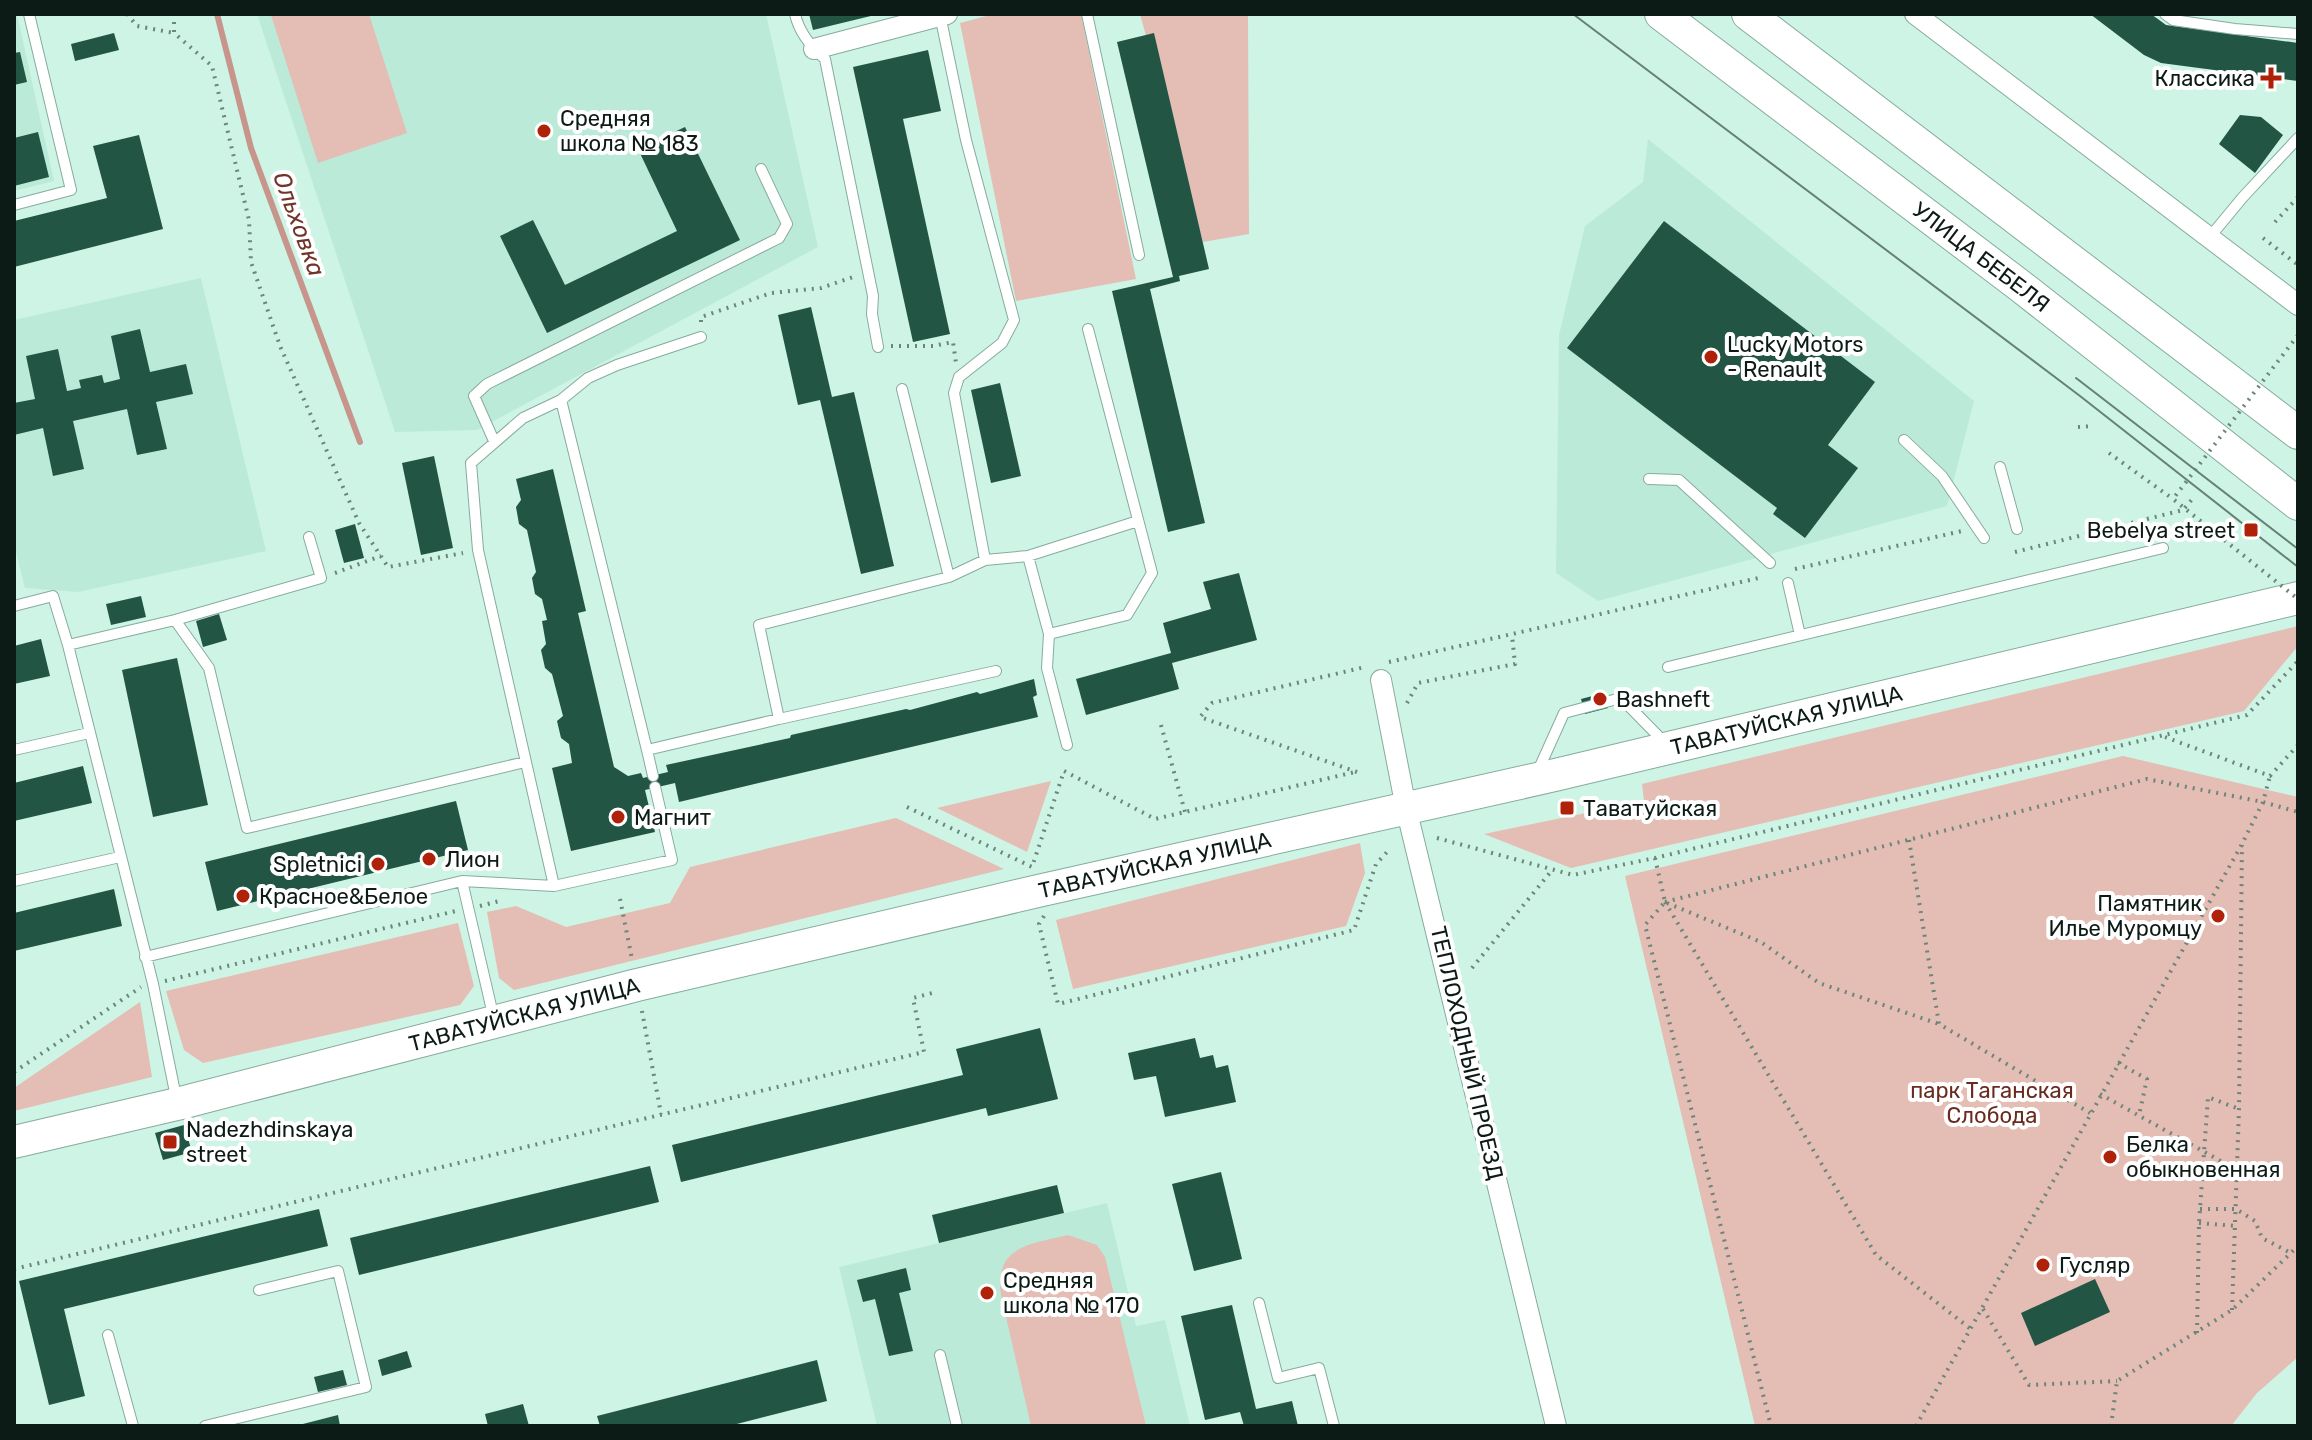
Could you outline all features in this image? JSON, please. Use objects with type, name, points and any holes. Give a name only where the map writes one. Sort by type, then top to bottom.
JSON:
[{"type":"main road","name":"УЛИЦА БЕБЕЛЯ","points":[[1661,14],[2007,276],[2298,504]]},
{"type":"main road","points":[[1748,14],[2298,433]]},
{"type":"main road","name":"ТАВАТУЙСКАЯ УЛИЦА","points":[[14,1142],[177,1104],[494,1021],[1038,891],[1534,780],[2298,598]]},
{"type":"street","points":[[814,49],[947,14]]},
{"type":"street","points":[[1915,14],[2298,305]]},
{"type":"street","name":"ТЕПЛОХОДНЫЙ ПРОЕЗД","points":[[1377,670],[1406,808],[1556,1426]]},
{"type":"lane","points":[[14,205],[71,190],[29,14]]},
{"type":"lane","points":[[795,14],[798,25],[825,59],[869,272],[878,347]]},
{"type":"lane","points":[[1087,14],[1139,255]]},
{"type":"lane","points":[[2165,14],[2173,20],[2298,34]]},
{"type":"lane","points":[[940,15],[966,140],[1014,320],[1002,343],[959,377],[954,393],[985,560]]},
{"type":"lane","points":[[2209,238],[2298,138]]},
{"type":"lane","points":[[494,441],[474,396],[487,384],[779,238],[787,224],[761,169]]},
{"type":"lane","points":[[1049,634],[1127,615],[1152,573],[1088,329]]},
{"type":"lane","points":[[554,886],[478,550],[471,463],[523,418],[561,400],[588,378],[701,337]]},
{"type":"lane","points":[[902,389],[949,577]]},
{"type":"lane","points":[[145,957],[462,881],[554,886],[672,860],[561,400]]},
{"type":"lane","points":[[1904,440],[1942,476],[1981,533]]},
{"type":"lane","points":[[2000,467],[2017,529]]},
{"type":"lane","points":[[1649,479],[1679,480],[1771,569]]},
{"type":"lane","points":[[779,719],[759,625],[949,577],[985,560],[1028,556],[1138,521]]},
{"type":"lane","points":[[68,645],[175,620],[321,578],[309,537]]},
{"type":"lane","points":[[1668,667],[2163,548]]},
{"type":"lane","points":[[1028,556],[1049,634],[1047,668],[1067,745]]},
{"type":"lane","points":[[1788,577],[1800,635]]},
{"type":"lane","points":[[14,606],[53,596],[153,984],[177,1104]]},
{"type":"lane","points":[[175,620],[209,668],[247,828],[525,762]]},
{"type":"lane","points":[[647,750],[996,671]]},
{"type":"lane","points":[[1534,780],[1564,713],[1621,698],[1670,748]]},
{"type":"lane","points":[[14,750],[89,733]]},
{"type":"lane","points":[[14,881],[120,857]]},
{"type":"lane","points":[[462,881],[494,1021]]},
{"type":"lane","points":[[205,1426],[366,1387],[338,1271],[259,1290]]},
{"type":"lane","points":[[1259,1303],[1278,1378],[1319,1368],[1334,1426]]},
{"type":"lane","points":[[108,1335],[133,1426]]},
{"type":"lane","points":[[940,1355],[957,1426]]},
{"type":"path","points":[[127,14],[137,26],[174,33],[212,66],[249,220],[251,262],[255,276],[280,346],[359,523],[388,567],[478,550]]},
{"type":"path","points":[[174,14],[174,33]]},
{"type":"path","points":[[2275,222],[2298,197]]},
{"type":"path","points":[[2263,238],[2298,265]]},
{"type":"path","points":[[701,337],[701,317],[771,293],[821,288],[869,272]]},
{"type":"path","points":[[2173,499],[2298,335]]},
{"type":"path","points":[[878,347],[933,346],[953,342],[959,377]]},
{"type":"path","points":[[2078,427],[2094,426]]},
{"type":"path","points":[[2109,453],[2173,499],[2298,598]]},
{"type":"path","points":[[2015,552],[2183,510],[2194,497]]},
{"type":"path","points":[[1788,577],[1981,533]]},
{"type":"path","points":[[321,578],[381,556]]},
{"type":"path","points":[[907,807],[1032,867],[1064,771],[1155,819],[1357,772],[1200,717],[1212,703],[1377,670],[1771,569]]},
{"type":"path","points":[[1405,706],[1418,683],[1515,664],[1512,634]]},
{"type":"path","points":[[1437,838],[1573,875],[2247,715],[2298,661]]},
{"type":"path","points":[[1161,725],[1185,812]]},
{"type":"path","points":[[2162,736],[2270,776]]},
{"type":"path","points":[[1916,1426],[2242,844],[2263,802],[2270,776],[2298,745]]},
{"type":"path","points":[[1771,1426],[1645,925],[1665,902],[2147,779],[2298,812]]},
{"type":"path","points":[[1909,840],[1939,1024]]},
{"type":"path","points":[[2232,1310],[2239,1109],[2242,844]]},
{"type":"path","points":[[1044,916],[1039,924],[1058,1004],[1354,930],[1376,864],[1388,851]]},
{"type":"path","points":[[1655,858],[1665,902],[1876,1255],[1972,1330]]},
{"type":"path","points":[[1472,968],[1553,869]]},
{"type":"path","points":[[14,1072],[137,988],[507,899]]},
{"type":"path","points":[[1665,902],[1761,942],[1819,983],[1939,1024],[2090,1113]]},
{"type":"path","points":[[14,1269],[924,1052],[913,998],[936,992]]},
{"type":"path","points":[[2118,1063],[2147,1079],[2139,1116]]},
{"type":"path","points":[[2100,1094],[2237,1170]]},
{"type":"path","points":[[2197,1334],[2199,1223],[2208,1097],[2239,1109]]},
{"type":"path","points":[[2200,1209],[2236,1209],[2255,1221],[2262,1238],[2291,1253]]},
{"type":"path","points":[[2199,1223],[2236,1226]]},
{"type":"path","points":[[1983,1309],[2029,1385],[2117,1381],[2232,1310],[2298,1246]]},
{"type":"path","points":[[2111,1426],[2117,1381]]},
{"type":"shaded area","points":[[14,14],[17,14],[54,181],[14,191]]},
{"type":"shaded area","name":"Средняя школа № 183","points":[[257,14],[766,14],[818,247],[477,430],[395,432]]},
{"type":"shaded area","points":[[1648,139],[1974,401],[1947,506],[1598,601],[1556,573],[1559,335],[1585,226],[1643,182]]},
{"type":"shaded area","points":[[201,278],[266,551],[78,592],[25,588],[14,544],[14,320]]},
{"type":"shaded area","name":"Средняя школа № 170","points":[[1107,1203],[1136,1326],[1165,1320],[1190,1426],[877,1426],[839,1267]]},
{"type":"green space","points":[[369,14],[407,133],[318,163],[271,15]]},
{"type":"green space","points":[[994,14],[1081,14],[1136,279],[1016,301],[960,23]]},
{"type":"green space","points":[[1140,14],[1248,14],[1249,234],[1203,242]]},
{"type":"green space","points":[[2298,626],[2298,646],[2244,711],[1571,868],[1484,834],[1644,801],[1642,784]]},
{"type":"green space","name":"парк Таганская Слобода","points":[[2123,756],[2298,797],[2298,1357],[2257,1393],[2231,1426],[1755,1426],[1625,876]]},
{"type":"green space","points":[[1051,781],[1027,852],[937,808]]},
{"type":"green space","points":[[896,818],[1004,869],[514,990],[499,978],[487,912],[516,906],[566,927],[670,903],[690,867]]},
{"type":"green space","points":[[1360,843],[1365,873],[1346,926],[1073,989],[1056,920]]},
{"type":"green space","points":[[458,923],[474,986],[460,1005],[203,1063],[184,1050],[166,991]]},
{"type":"green space","points":[[140,1002],[152,1077],[14,1111],[14,1088]]},
{"type":"green space","points":[[1068,1235],[1097,1245],[1105,1257],[1146,1426],[1031,1426],[1000,1279],[1003,1266],[1018,1250]]},
{"type":"building","points":[[809,14],[875,14],[875,15],[813,30]]},
{"type":"building","points":[[2090,14],[2151,14],[2166,25],[2298,43],[2298,81],[2161,63],[2144,55]]},
{"type":"building","points":[[114,33],[119,50],[75,61],[71,44]]},
{"type":"building","points":[[1154,33],[1209,269],[1179,276],[1180,281],[1150,289],[1205,523],[1168,532],[1112,291],[1173,277],[1117,42]]},
{"type":"building","points":[[928,50],[941,111],[903,119],[950,334],[913,342],[853,67]]},
{"type":"building","points":[[20,52],[27,82],[14,85],[14,53]]},
{"type":"building","points":[[2240,115],[2261,117],[2283,135],[2255,173],[2219,144]]},
{"type":"building","points":[[685,127],[740,240],[547,333],[500,236],[533,220],[565,285],[677,231],[638,149]]},
{"type":"building","points":[[38,132],[49,177],[14,186],[14,138]]},
{"type":"building","points":[[139,135],[163,229],[14,267],[14,221],[107,198],[93,146]]},
{"type":"building","points":[[1664,221],[1875,382],[1828,445],[1858,468],[1805,538],[1773,514],[1777,508],[1567,348]]},
{"type":"building","points":[[811,307],[832,397],[854,392],[894,566],[861,574],[820,400],[798,405],[778,315]]},
{"type":"building","points":[[140,329],[150,372],[186,364],[193,394],[156,402],[167,449],[137,455],[127,409],[73,421],[84,469],[53,476],[43,428],[14,435],[14,403],[35,399],[26,356],[58,349],[67,391],[81,388],[79,380],[102,375],[104,383],[120,379],[111,336]]},
{"type":"building","points":[[1000,383],[1021,476],[991,483],[971,390]]},
{"type":"building","points":[[434,456],[453,548],[421,555],[402,463]]},
{"type":"building","points":[[553,469],[586,611],[578,613],[614,767],[628,776],[641,773],[643,778],[668,772],[666,765],[1034,679],[1037,695],[1033,697],[1038,717],[679,802],[675,783],[645,790],[655,832],[571,851],[552,768],[572,763],[569,744],[561,738],[557,721],[563,716],[552,674],[545,668],[541,650],[546,644],[542,621],[547,620],[542,599],[535,594],[532,578],[536,572],[527,530],[519,524],[516,507],[521,500],[516,479]]},
{"type":"building","points":[[355,524],[364,558],[344,563],[335,530]]},
{"type":"building","points":[[1239,573],[1257,640],[1172,663],[1179,689],[1086,715],[1076,679],[1171,653],[1163,623],[1211,609],[1203,582]]},
{"type":"building","points":[[141,596],[146,617],[111,625],[106,604]]},
{"type":"building","points":[[219,614],[227,640],[203,647],[196,621]]},
{"type":"building","points":[[41,639],[50,676],[14,684],[14,646]]},
{"type":"building","points":[[177,658],[208,805],[153,817],[122,670]]},
{"type":"building","points":[[1604,693],[1608,708],[1585,714],[1581,699]]},
{"type":"building","points":[[83,766],[92,803],[14,821],[14,783]]},
{"type":"building","points":[[456,801],[468,850],[217,911],[205,862]]},
{"type":"building","points":[[114,889],[122,926],[14,951],[14,913]]},
{"type":"building","points":[[1040,1028],[1058,1099],[988,1116],[986,1108],[681,1182],[672,1145],[963,1075],[956,1049]]},
{"type":"building","points":[[1195,1038],[1200,1058],[1213,1055],[1216,1068],[1228,1065],[1236,1102],[1165,1117],[1156,1076],[1134,1080],[1128,1053]]},
{"type":"building","points":[[184,1125],[192,1152],[163,1160],[155,1133]]},
{"type":"building","points":[[650,1166],[659,1202],[359,1275],[350,1238]]},
{"type":"building","points":[[1221,1172],[1242,1259],[1194,1271],[1172,1184]]},
{"type":"building","points":[[1057,1185],[1064,1213],[939,1243],[932,1215]]},
{"type":"building","points":[[319,1209],[328,1246],[64,1309],[85,1396],[49,1405],[19,1281]]},
{"type":"building","points":[[906,1268],[911,1290],[899,1293],[913,1351],[889,1356],[875,1299],[863,1302],[857,1280]]},
{"type":"building","points":[[2095,1279],[2110,1312],[2035,1346],[2021,1313]]},
{"type":"building","points":[[1232,1305],[1256,1409],[1292,1401],[1298,1426],[1244,1426],[1240,1412],[1205,1420],[1181,1316]]},
{"type":"building","points":[[407,1351],[412,1367],[382,1376],[378,1360]]},
{"type":"building","points":[[817,1360],[827,1401],[729,1426],[600,1426],[597,1416]]},
{"type":"building","points":[[343,1370],[347,1385],[318,1392],[314,1377]]},
{"type":"building","points":[[523,1404],[529,1426],[488,1426],[485,1414]]},
{"type":"building","points":[[338,1415],[340,1426],[299,1426],[299,1425]]},
{"type":"waterway","name":"Ольховка","points":[[217,14],[251,148],[360,442]]},
{"type":"tram line","points":[[1573,14],[2080,396],[2298,567]]},
{"type":"tram line","points":[[2076,378],[2298,549]]},
{"type":"place","name":"Классика","points":[[2271,78]]},
{"type":"place","name":"Средняя школа № 183","points":[[544,131]]},
{"type":"place","name":"Lucky Motors - Renault","points":[[1711,357]]},
{"type":"place","name":"Bebelya street","points":[[2251,530]]},
{"type":"place","name":"Bashneft","points":[[1600,699]]},
{"type":"place","name":"Таватуйская","points":[[1567,808]]},
{"type":"place","name":"Магнит","points":[[618,817]]},
{"type":"place","name":"Лион","points":[[429,859]]},
{"type":"place","name":"Spletnici","points":[[378,864]]},
{"type":"place","name":"Красное&Белое","points":[[243,896]]},
{"type":"place","name":"Памятник Илье Муромцу","points":[[2218,916]]},
{"type":"place","name":"Nadezhdinskaya street","points":[[170,1142]]},
{"type":"place","name":"Белка обыкновенная","points":[[2110,1157]]},
{"type":"place","name":"Гусляр","points":[[2043,1265]]},
{"type":"place","name":"Средняя школа № 170","points":[[987,1293]]}]
